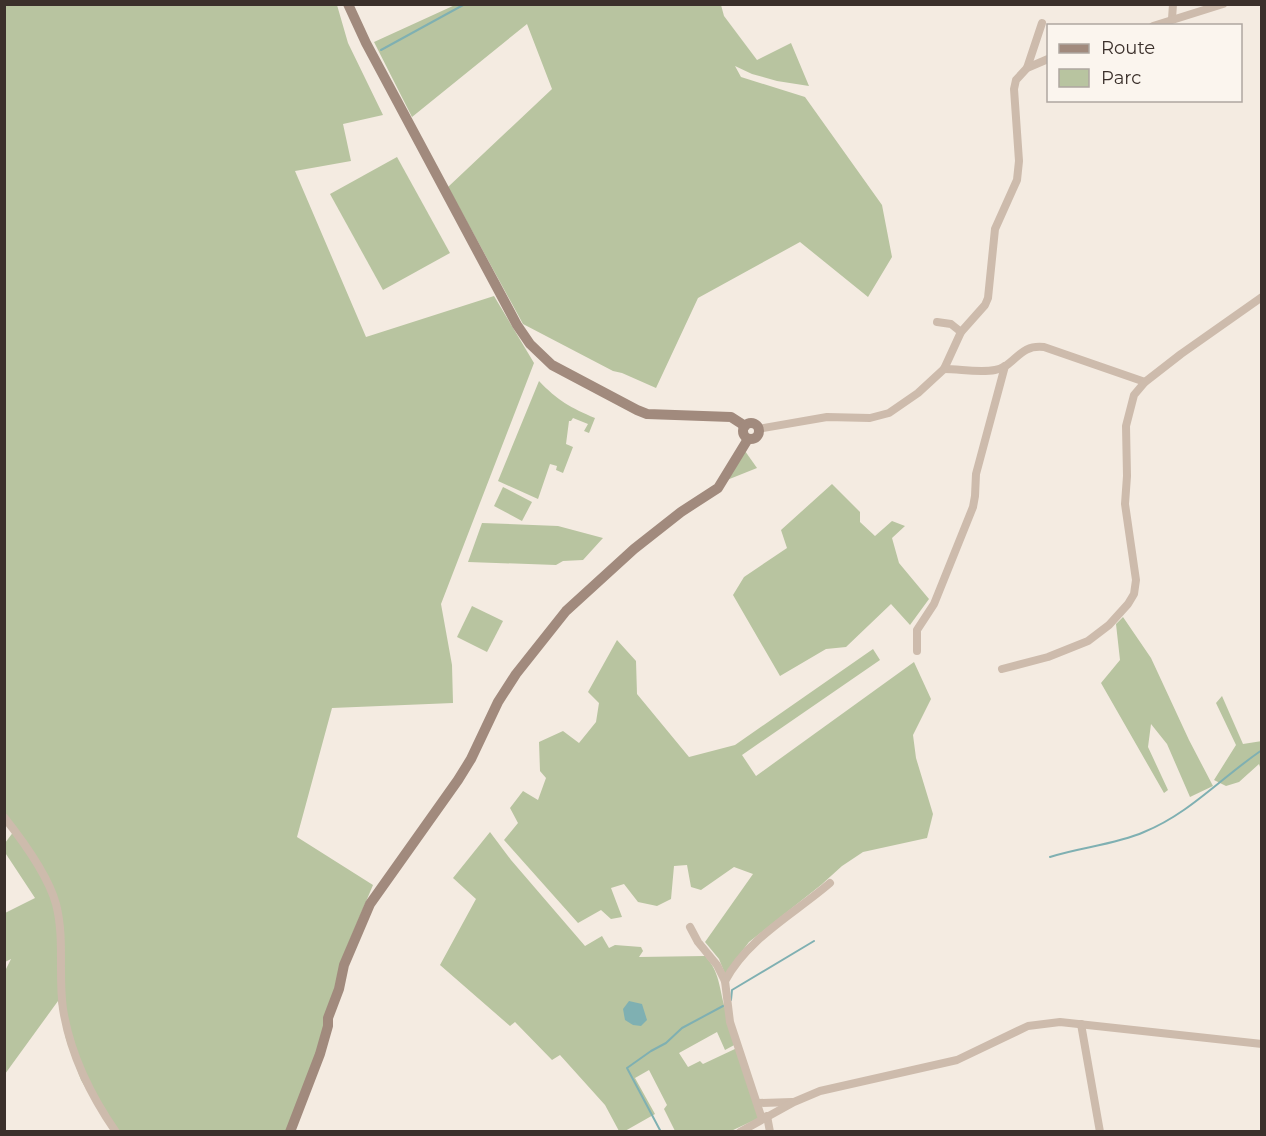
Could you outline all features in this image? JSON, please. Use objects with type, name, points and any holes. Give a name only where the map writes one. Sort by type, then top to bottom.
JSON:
[{"type":"street","points":[[348,4],[366,43],[517,325],[538,353],[552,364],[647,414],[731,417],[745,426]]},
{"type":"street","points":[[1172,19],[1173,4]]},
{"type":"street","points":[[1158,24],[1223,4]]},
{"type":"street","points":[[758,429],[827,417],[881,416],[902,405],[944,369],[961,332],[985,305],[988,298],[995,229],[1017,180],[1019,161],[1014,89],[1016,80],[1027,68],[1042,23]]},
{"type":"street","points":[[1027,68],[1047,59]]},
{"type":"street","points":[[1002,669],[1048,657],[1088,641],[1109,625],[1128,604],[1134,594],[1136,580],[1125,504],[1126,426],[1134,395],[1145,382],[1181,354],[1262,297]]},
{"type":"street","points":[[937,322],[951,324],[961,332]]},
{"type":"street","points":[[944,369],[995,370],[1005,366],[1033,346],[1044,347],[1145,382]]},
{"type":"street","points":[[917,651],[917,630],[934,604],[972,507],[976,474],[1005,366]]},
{"type":"street","points":[[745,426],[752,423],[758,429]]},
{"type":"street","points":[[745,426],[743,434],[748,439]]},
{"type":"street","points":[[290,1131],[320,1054],[344,964],[370,904],[458,780],[471,759],[498,702],[516,674],[567,611],[634,549],[681,512],[718,488],[748,439],[756,437],[758,429]]},
{"type":"street","points":[[4,817],[49,883],[56,904],[61,935],[63,1009],[75,1056],[102,1112],[116,1131]]},
{"type":"street","points":[[725,981],[742,954],[830,883]]},
{"type":"street","points":[[690,927],[698,942],[717,965],[725,981],[730,1022],[770,1131]]},
{"type":"street","points":[[740,1131],[794,1102],[834,1087],[957,1060],[1028,1026],[1060,1022],[1262,1044]]},
{"type":"street","points":[[1081,1024],[1100,1131]]},
{"type":"street","points":[[758,1103],[794,1102]]},
{"type":"green space","points":[[5,5],[337,5],[348,43],[383,115],[343,124],[351,161],[295,171],[366,337],[494,296],[534,363],[441,604],[452,665],[453,703],[332,708],[297,837],[373,885],[346,949],[316,1064],[287,1131],[111,1131],[81,1080],[66,1039],[58,1001],[5,1074],[5,971],[11,959],[5,962],[5,913],[35,898],[4,851],[5,843],[14,831],[4,817]]},
{"type":"green space","points":[[455,5],[721,5],[724,16],[757,60],[791,43],[809,86],[777,81],[752,74],[735,66],[741,77],[805,97],[882,205],[892,257],[868,297],[800,242],[698,298],[656,388],[613,371],[523,324],[448,187],[552,89],[527,24],[412,117],[374,42]]},
{"type":"green space","points":[[397,157],[450,253],[383,290],[330,194]]},
{"type":"green space","points":[[539,381],[565,403],[595,418],[589,433],[584,431],[588,424],[573,418],[569,421],[566,444],[573,447],[563,473],[556,470],[557,466],[550,464],[538,499],[498,481]]},
{"type":"green space","points":[[745,451],[757,468],[727,480]]},
{"type":"green space","points":[[832,484],[860,512],[860,522],[875,536],[892,521],[905,526],[892,538],[899,563],[929,599],[910,625],[891,604],[846,647],[826,649],[780,676],[733,595],[744,577],[787,548],[781,530]]},
{"type":"green space","points":[[503,487],[532,502],[522,521],[494,506]]},
{"type":"green space","points":[[482,523],[558,526],[603,538],[583,560],[563,561],[556,565],[468,562]]},
{"type":"green space","points":[[472,606],[503,621],[487,652],[457,637]]},
{"type":"green space","points":[[1123,617],[1151,658],[1213,786],[1190,797],[1167,744],[1151,724],[1148,747],[1168,790],[1164,793],[1101,683],[1120,660],[1116,624]]},
{"type":"green space","points":[[617,640],[636,661],[637,694],[689,757],[735,745],[873,649],[880,660],[742,755],[756,776],[914,662],[931,699],[913,735],[916,758],[933,814],[927,838],[863,852],[842,866],[749,942],[725,974],[719,959],[705,942],[753,874],[734,867],[701,890],[691,887],[687,865],[674,866],[671,899],[657,906],[638,902],[624,884],[611,888],[622,917],[611,919],[601,910],[578,923],[504,840],[518,823],[510,808],[523,791],[538,800],[546,778],[540,771],[539,742],[563,731],[579,743],[596,722],[599,703],[588,692]]},
{"type":"green space","points":[[1222,696],[1243,744],[1262,741],[1261,770],[1259,764],[1239,782],[1226,786],[1214,780],[1236,745],[1216,703]]},
{"type":"green space","points":[[490,832],[585,946],[602,936],[609,948],[615,945],[641,947],[643,951],[639,957],[705,956],[716,974],[726,1012],[738,1043],[725,1050],[717,1032],[679,1053],[688,1067],[700,1061],[703,1064],[737,1048],[759,1118],[731,1131],[675,1131],[664,1109],[667,1105],[649,1070],[635,1078],[655,1114],[625,1131],[619,1131],[605,1105],[560,1055],[552,1060],[515,1022],[510,1026],[440,965],[476,899],[453,878]]},
{"type":"water","points":[[629,1001],[642,1004],[647,1020],[641,1026],[633,1025],[625,1020],[623,1009]]},
{"type":"waterway","points":[[381,50],[465,4]]},
{"type":"waterway","points":[[1050,857],[1121,840],[1160,824],[1191,805],[1262,750]]},
{"type":"waterway","points":[[731,1000],[732,990],[814,941]]},
{"type":"waterway","points":[[661,1132],[627,1068],[666,1043],[682,1028],[723,1006]]}]
